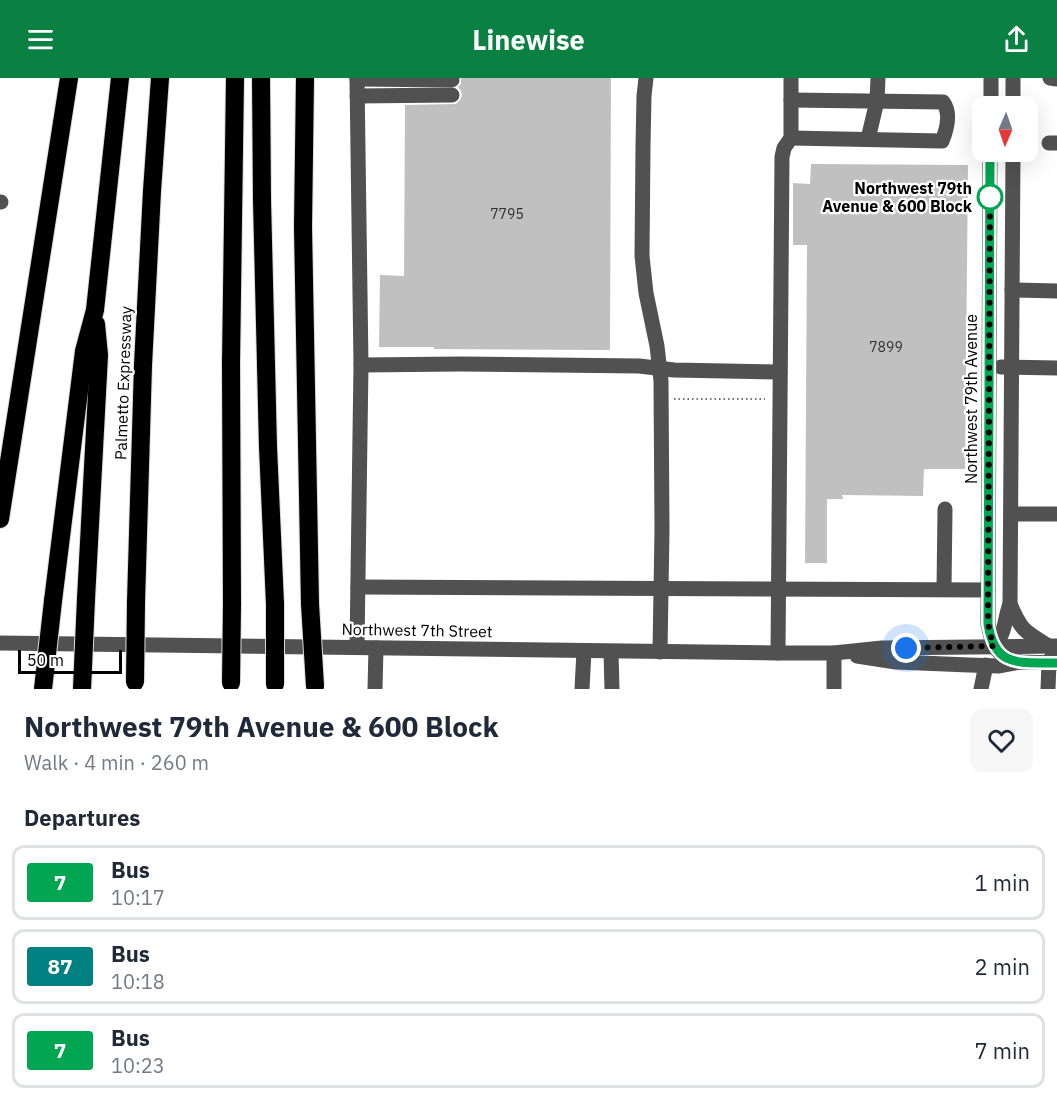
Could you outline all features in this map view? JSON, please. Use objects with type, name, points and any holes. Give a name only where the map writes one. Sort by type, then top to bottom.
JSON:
[{"type":"highway","points":[[0,519],[69,78]]},
{"type":"highway","points":[[43,689],[84,351],[95,310],[120,78]]},
{"type":"highway","name":"Palmetto Expressway","points":[[135,686],[143,355],[160,78]]},
{"type":"highway","points":[[231,686],[231,363],[235,78]]},
{"type":"highway","points":[[261,78],[268,447],[275,604],[275,687]]},
{"type":"highway","points":[[305,78],[303,227],[310,604],[315,687]]},
{"type":"highway","points":[[82,689],[99,355],[95,310]]},
{"type":"street","points":[[646,78],[642,256],[646,293],[660,369],[662,428],[660,652]]},
{"type":"street","points":[[778,653],[782,157],[784,148],[791,138],[791,78]]},
{"type":"street","points":[[868,139],[877,102],[878,78]]},
{"type":"street","points":[[991,78],[991,96]]},
{"type":"street","points":[[1013,78],[1013,96]]},
{"type":"street","points":[[1050,78],[1057,79]]},
{"type":"street","points":[[357,647],[361,365],[357,85],[452,88]]},
{"type":"street","points":[[791,100],[943,102],[947,107],[946,130],[942,141],[791,138]]},
{"type":"street","name":"Northwest 79th Avenue","points":[[990,162],[988,624],[994,646]]},
{"type":"street","points":[[1013,162],[1010,604],[1003,635],[994,646],[1005,658],[1020,662]]},
{"type":"street","points":[[1012,290],[1057,291]]},
{"type":"street","points":[[361,365],[639,366],[674,370],[780,372]]},
{"type":"street","points":[[989,367],[1057,368]]},
{"type":"street","points":[[944,589],[945,509]]},
{"type":"street","points":[[1011,514],[1057,514]]},
{"type":"street","points":[[358,587],[988,590]]},
{"type":"street","points":[[1010,604],[1024,630],[1054,654],[1048,689]]},
{"type":"street","name":"Northwest 7th Street","points":[[0,644],[778,653],[834,653],[882,648],[994,646],[1054,654]]},
{"type":"street","points":[[375,689],[376,648]]},
{"type":"street","points":[[582,689],[584,651]]},
{"type":"street","points":[[611,651],[612,689]]},
{"type":"street","points":[[834,653],[834,689]]},
{"type":"street","name":"Northwest 7th Street","points":[[834,653],[896,662],[998,666],[1054,654]]},
{"type":"street","points":[[981,689],[986,665]]},
{"type":"path","points":[[670,399],[771,399]]},
{"type":"building","points":[[461,78],[611,78],[610,350],[379,347],[380,275],[404,276],[405,105],[456,104],[462,95],[458,87],[461,84]]},
{"type":"building","points":[[811,164],[968,165],[965,469],[924,469],[923,496],[842,495],[843,499],[827,499],[827,563],[805,563],[807,245],[793,245],[793,183],[810,184]]},
{"type":"bus line","name":"7","points":[[990,162],[988,624],[994,646],[1005,658],[1020,662],[1057,663]]},
{"type":"place","name":"Northwest 79th Avenue & 600 Block","points":[[990,197]]},
{"type":"route","points":[[906,648],[994,646],[988,624],[990,197]]}]
